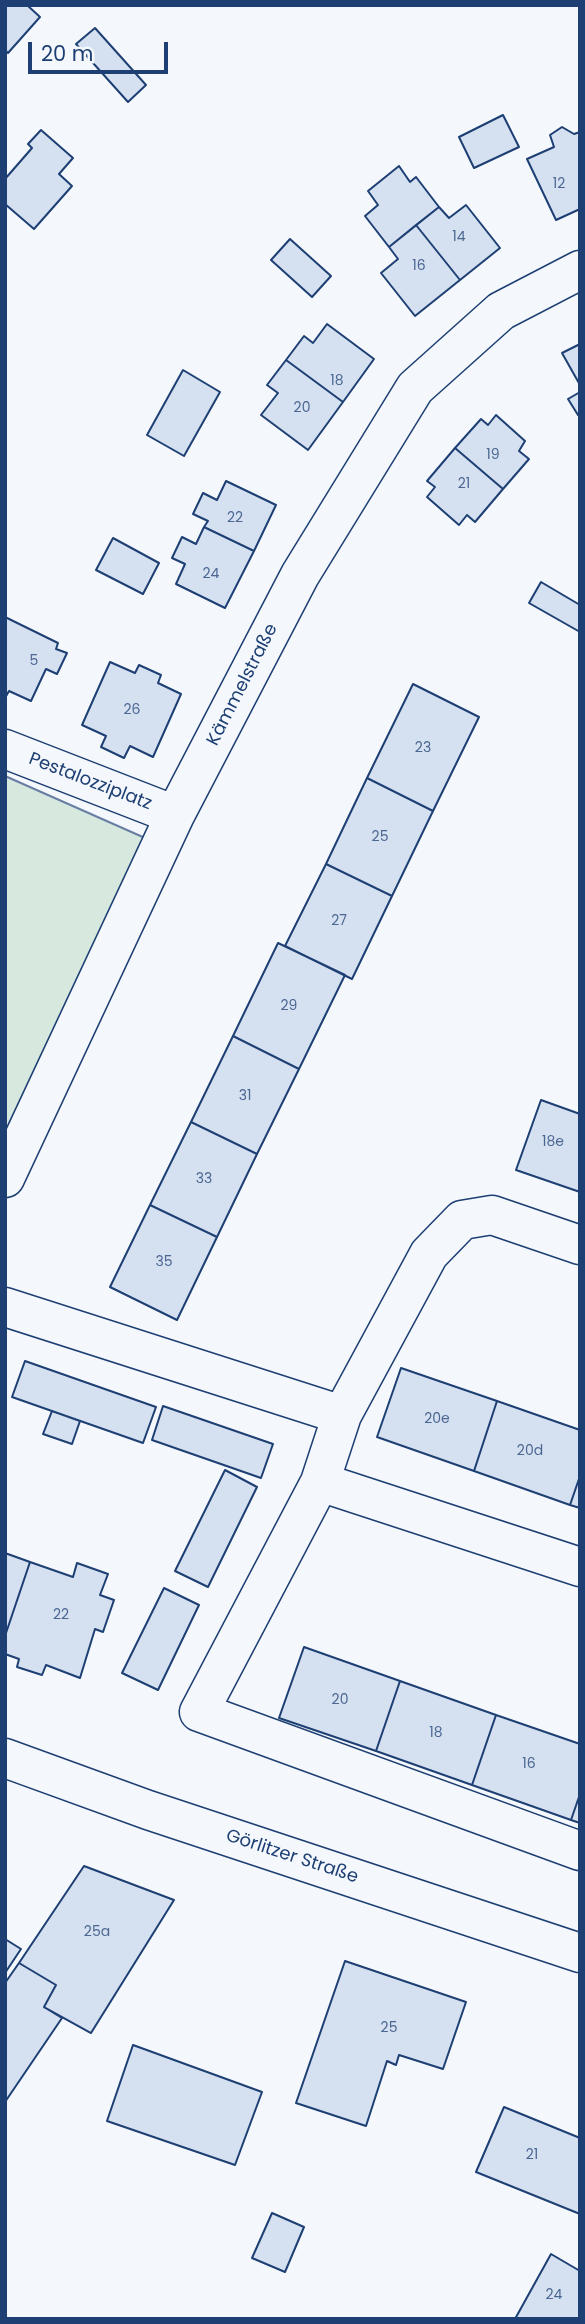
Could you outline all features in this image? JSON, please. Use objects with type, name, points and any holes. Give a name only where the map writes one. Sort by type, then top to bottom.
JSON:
[{"type":"street","name":"Kämmelstraße","points":[[7,1167],[175,815],[300,575],[415,388],[501,311],[580,270]]},
{"type":"street","name":"Pestalozziplatz","points":[[5,749],[175,815]]},
{"type":"street","points":[[580,1245],[492,1215],[462,1220],[429,1254],[342,1415],[320,1482],[199,1712],[580,1851]]},
{"type":"street","points":[[5,1307],[342,1415]]},
{"type":"street","points":[[320,1482],[580,1567]]},
{"type":"street","name":"Görlitzer Straße","points":[[5,1758],[148,1810],[580,1953]]},
{"type":"shaded area","points":[[5,776],[145,838],[5,1141]]},
{"type":"building","points":[[5,5],[27,5],[40,17],[8,53],[5,50]]},
{"type":"building","points":[[95,28],[146,85],[128,102],[76,44]]},
{"type":"building","points":[[503,115],[519,147],[474,168],[459,137]]},
{"type":"building","points":[[562,127],[574,134],[580,132],[580,209],[556,220],[527,159],[554,147],[550,135]]},
{"type":"building","points":[[41,130],[73,158],[59,174],[72,186],[34,229],[5,204],[5,179],[32,148],[28,144]]},
{"type":"building","points":[[399,166],[410,182],[416,177],[439,207],[389,247],[365,216],[378,205],[368,191]]},
{"type":"building","points":[[466,205],[500,248],[460,280],[416,225],[439,207],[449,218]]},
{"type":"building","points":[[416,225],[460,280],[415,316],[381,273],[398,259],[389,247]]},
{"type":"building","points":[[290,239],[331,276],[312,297],[271,260]]},
{"type":"building","points":[[327,324],[374,359],[343,402],[286,360],[304,336],[313,343]]},
{"type":"building","points":[[580,344],[580,385],[562,353]]},
{"type":"building","points":[[286,360],[343,402],[308,450],[261,415],[278,393],[267,385]]},
{"type":"building","points":[[183,370],[220,392],[184,456],[147,435]]},
{"type":"building","points":[[580,392],[580,414],[578,415],[568,399]]},
{"type":"building","points":[[496,415],[525,441],[519,451],[529,459],[503,489],[455,448],[481,419],[488,425]]},
{"type":"building","points":[[455,448],[503,489],[475,522],[467,515],[459,525],[427,497],[435,487],[427,481]]},
{"type":"building","points":[[226,481],[276,505],[254,551],[204,527],[208,521],[193,514],[203,493],[217,500]]},
{"type":"building","points":[[204,527],[254,551],[225,608],[176,584],[185,564],[172,558],[182,537],[196,544]]},
{"type":"building","points":[[113,538],[159,563],[143,594],[96,570]]},
{"type":"building","points":[[541,582],[580,605],[580,632],[529,603]]},
{"type":"building","points":[[5,617],[58,643],[56,649],[67,653],[57,674],[46,669],[31,701],[9,691],[5,698]]},
{"type":"building","points":[[110,662],[135,673],[139,665],[161,675],[158,683],[181,694],[153,757],[130,746],[124,758],[101,747],[106,736],[82,725]]},
{"type":"building","points":[[413,684],[479,717],[433,811],[367,778]]},
{"type":"building","points":[[367,778],[433,811],[392,896],[326,864]]},
{"type":"building","points":[[326,864],[392,896],[352,979],[285,946]]},
{"type":"building","points":[[278,943],[345,975],[299,1069],[233,1036]]},
{"type":"building","points":[[233,1036],[299,1069],[257,1154],[191,1122]]},
{"type":"building","points":[[541,1100],[580,1114],[580,1192],[516,1170]]},
{"type":"building","points":[[191,1122],[257,1154],[217,1237],[150,1205]]},
{"type":"building","points":[[150,1205],[217,1237],[177,1320],[110,1287]]},
{"type":"building","points":[[25,1361],[156,1407],[143,1443],[12,1397]]},
{"type":"building","points":[[401,1368],[497,1401],[474,1471],[377,1437]]},
{"type":"building","points":[[497,1401],[580,1430],[580,1476],[570,1505],[474,1471]]},
{"type":"building","points":[[163,1406],[273,1444],[261,1478],[152,1440]]},
{"type":"building","points":[[52,1411],[80,1421],[72,1444],[43,1434]]},
{"type":"building","points":[[225,1470],[257,1487],[208,1587],[175,1571]]},
{"type":"building","points":[[580,1476],[580,1508],[570,1505]]},
{"type":"building","points":[[5,1553],[30,1562],[5,1636]]},
{"type":"building","points":[[30,1562],[73,1577],[77,1563],[108,1574],[100,1595],[114,1600],[103,1632],[95,1629],[80,1678],[46,1665],[42,1675],[17,1667],[19,1659],[5,1654],[5,1636]]},
{"type":"building","points":[[164,1588],[199,1605],[158,1690],[122,1673]]},
{"type":"building","points":[[304,1647],[400,1681],[376,1751],[279,1718]]},
{"type":"building","points":[[400,1681],[496,1715],[472,1785],[376,1751]]},
{"type":"building","points":[[496,1715],[580,1744],[580,1794],[571,1820],[472,1785]]},
{"type":"building","points":[[580,1794],[580,1823],[571,1820]]},
{"type":"building","points":[[84,1866],[174,1900],[91,2033],[44,2007],[56,1985],[19,1963]]},
{"type":"building","points":[[5,1939],[21,1949],[5,1973]]},
{"type":"building","points":[[345,1961],[466,2002],[443,2069],[399,2055],[396,2065],[387,2061],[366,2126],[296,2103]]},
{"type":"building","points":[[19,1963],[56,1985],[44,2007],[62,2018],[5,2102],[5,1983]]},
{"type":"building","points":[[133,2045],[262,2092],[235,2165],[107,2121]]},
{"type":"building","points":[[504,2107],[580,2138],[580,2214],[476,2172]]},
{"type":"building","points":[[272,2213],[304,2227],[285,2272],[252,2258]]},
{"type":"building","points":[[551,2254],[580,2271],[580,2319],[515,2319]]}]
